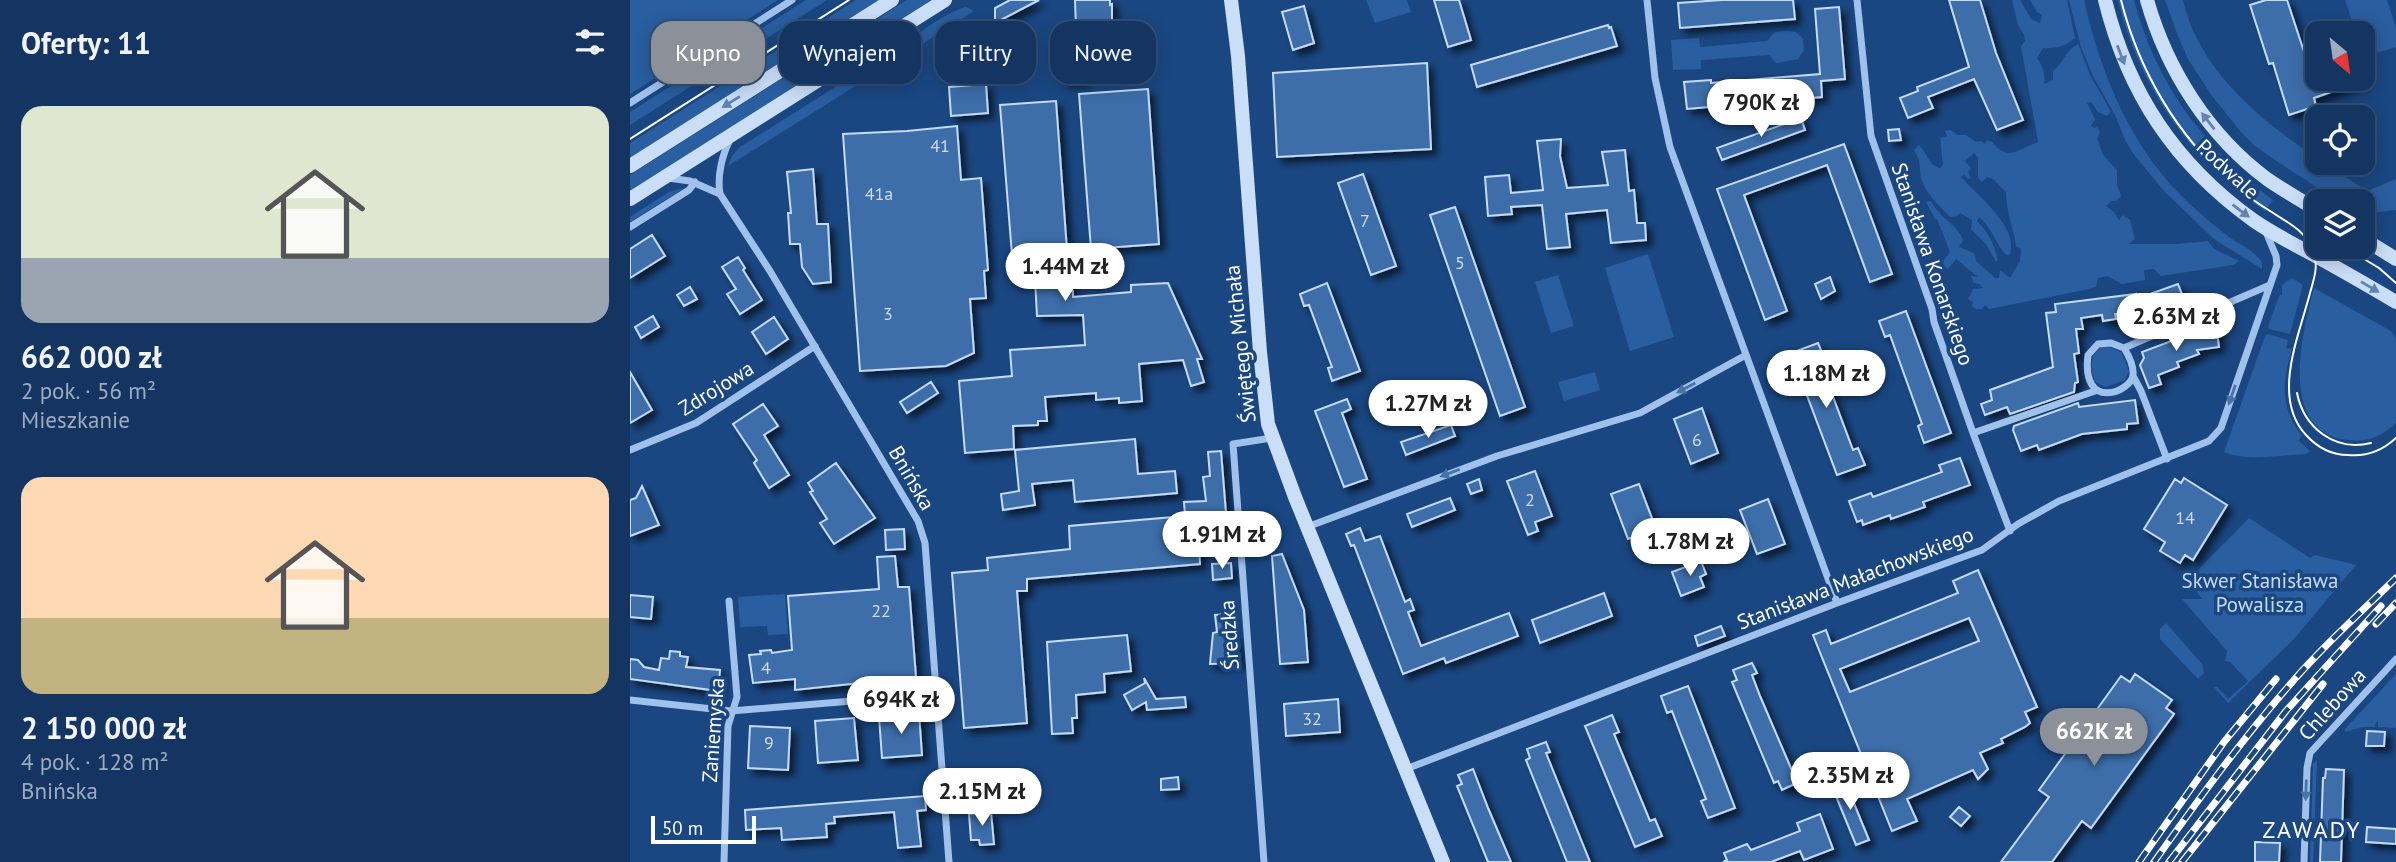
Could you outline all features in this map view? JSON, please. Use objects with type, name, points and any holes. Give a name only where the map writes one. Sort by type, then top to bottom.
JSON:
[{"type":"main road","points":[[630,166],[892,0]]},
{"type":"main road","points":[[630,199],[945,0]]},
{"type":"main road","name":"Świętego Michała","points":[[1231,0],[1238,56],[1265,410],[1272,438],[1307,527],[1443,862]]},
{"type":"main road","name":"Podwale","points":[[2105,0],[2124,62],[2137,90],[2159,127],[2209,185],[2263,227],[2396,302]]},
{"type":"main road","name":"Podwale","points":[[2147,0],[2156,30],[2171,62],[2211,125],[2266,178],[2305,202]]},
{"type":"main road","points":[[2375,246],[2396,259]]},
{"type":"street","points":[[630,103],[792,0]]},
{"type":"street","points":[[1647,0],[1655,78],[1670,147],[1837,603]]},
{"type":"street","name":"Stanisława Konarskiego","points":[[1857,0],[1871,136],[1972,433],[2010,531]]},
{"type":"street","points":[[660,180],[679,178],[720,194],[719,180],[724,155],[729,141],[737,131]]},
{"type":"street","points":[[630,227],[689,190],[695,182]]},
{"type":"street","name":"Bnińska","points":[[720,194],[770,271],[918,521],[925,543],[949,862]]},
{"type":"street","name":"Stanisława Małachowskiego","points":[[1406,769],[1982,550],[2031,516],[2059,501],[2209,441],[2221,428],[2277,261],[2263,227]]},
{"type":"street","points":[[2124,348],[2270,285]]},
{"type":"street","points":[[2095,391],[2088,379],[2087,362],[2091,349],[2098,344],[2110,342],[2124,348],[2167,459]]},
{"type":"street","name":"Zdrojowa","points":[[630,450],[696,423],[815,346]]},
{"type":"street","points":[[1307,527],[1497,456],[1640,413],[1746,355]]},
{"type":"street","points":[[1972,433],[2095,391],[2114,391],[2131,382],[2133,376]]},
{"type":"street","name":"Średzka","points":[[1264,862],[1233,444],[1272,438]]},
{"type":"street","name":"Zaniemyska","points":[[724,862],[728,726],[737,697],[729,601]]},
{"type":"street","name":"Chlebowa","points":[[2304,862],[2307,768],[2313,747],[2396,659]]},
{"type":"street","points":[[630,700],[731,711],[936,694]]},
{"type":"green space","points":[[630,0],[778,0],[745,21],[651,21],[651,81],[630,94]]},
{"type":"green space","points":[[806,0],[827,0],[794,21],[779,21],[779,30],[765,39],[765,26]]},
{"type":"green space","points":[[856,0],[879,0],[846,21],[823,21]]},
{"type":"green space","points":[[907,0],[931,0],[898,21],[874,21]]},
{"type":"green space","points":[[1366,0],[1407,0],[1411,12],[1375,23]]},
{"type":"green space","points":[[2012,0],[2020,0],[2031,19],[2040,23],[2042,15],[2030,0],[2067,0],[2075,38],[2060,46],[2043,48],[2037,58],[2043,70],[2044,84],[2053,80],[2053,71],[2078,44],[2090,75],[2111,112],[2107,116],[2098,112],[2091,102],[2087,103],[2095,119],[2091,126],[2097,127],[2100,132],[2097,138],[2103,155],[2117,170],[2117,185],[2121,196],[2106,206],[2119,220],[2123,215],[2130,220],[2135,239],[2129,244],[2208,241],[2214,249],[2239,261],[2233,265],[2161,276],[2154,269],[2144,270],[2145,280],[2122,284],[2107,276],[2098,278],[2096,287],[2084,290],[1989,309],[1985,305],[1982,309],[1972,306],[1973,302],[1968,299],[1973,289],[1983,288],[1974,283],[1971,276],[1978,277],[1956,259],[1948,269],[1941,264],[1950,252],[1937,219],[1926,202],[1931,201],[1960,235],[1963,240],[1959,247],[1974,253],[1976,261],[1995,278],[1999,278],[2000,270],[2010,278],[2020,261],[2021,249],[2016,246],[2006,192],[1993,179],[1987,177],[1982,182],[1978,178],[1978,158],[1974,153],[1965,161],[1971,168],[1968,172],[1971,178],[1968,179],[1964,174],[1961,177],[1987,203],[2004,224],[2009,235],[2009,256],[1979,217],[1977,221],[1988,234],[1995,249],[1998,260],[1996,262],[1986,244],[1971,229],[1972,220],[1960,213],[1950,217],[1930,196],[1922,181],[1914,150],[1919,145],[1933,164],[1940,168],[1943,165],[1940,138],[1947,136],[1945,131],[1966,135],[1985,144],[1987,140],[2008,153],[2038,142],[2021,46],[2025,41],[2024,35],[2018,25]]},
{"type":"green space","points":[[2069,0],[2084,0],[2110,85],[2136,138],[2153,162],[2171,185],[2197,210],[2256,255],[2262,263],[2262,269],[2214,239],[2165,192],[2135,156],[2093,76],[2081,47]]},
{"type":"green space","points":[[2118,0],[2134,0],[2143,30],[2169,86],[2205,136],[2248,180],[2273,200],[2265,211],[2214,169],[2172,119],[2139,63]]},
{"type":"green space","points":[[2165,0],[2183,0],[2202,49],[2217,71],[2254,110],[2305,149],[2305,175],[2342,175],[2364,189],[2320,189],[2255,146],[2212,96],[2188,59]]},
{"type":"green space","points":[[2345,0],[2387,0],[2396,28],[2396,47],[2375,53],[2375,21],[2352,21]]},
{"type":"green space","points":[[966,7],[974,11],[958,21],[937,21],[942,18]]},
{"type":"green space","points":[[935,22],[935,36],[921,45],[921,32]]},
{"type":"green space","points":[[1775,32],[1796,32],[1803,39],[1804,50],[1798,59],[1776,63],[1769,55],[1701,60],[1701,69],[1673,70],[1671,40],[1699,38],[1700,47],[1767,41]]},
{"type":"green space","points":[[779,49],[779,63],[765,72],[765,58]]},
{"type":"green space","points":[[779,81],[779,84],[799,84],[630,191],[630,175]]},
{"type":"green space","points":[[674,84],[695,84],[630,125],[630,112]]},
{"type":"green space","points":[[723,84],[747,84],[630,158],[630,143]]},
{"type":"green space","points":[[840,84],[859,84],[728,166],[740,147]]},
{"type":"green space","points":[[2396,179],[2396,210],[2375,213],[2375,189],[2372,189]]},
{"type":"green space","points":[[684,188],[630,222],[630,217],[669,192]]},
{"type":"green space","points":[[1648,254],[1674,337],[1630,351],[1605,268]]},
{"type":"green space","points":[[1558,275],[1574,326],[1551,333],[1535,282]]},
{"type":"green space","points":[[2292,278],[2303,285],[2290,334],[2268,327],[2282,294],[2282,285]]},
{"type":"green space","points":[[2314,288],[2391,331],[2396,339],[2396,423],[2374,437],[2347,440],[2325,433],[2310,418],[2302,399],[2301,353]]},
{"type":"green space","points":[[2268,334],[2288,340],[2286,348],[2292,349],[2286,373],[2285,394],[2290,415],[2302,436],[2298,440],[2310,451],[2306,454],[2254,457],[2224,452],[2265,336]]},
{"type":"green space","points":[[2102,347],[2121,352],[2129,371],[2125,380],[2106,387],[2096,383],[2092,363],[2095,354]]},
{"type":"green space","points":[[1595,372],[1600,390],[1564,401],[1558,382]]},
{"type":"green space","name":"Skwer Stanisława Powalisza","points":[[2249,518],[2310,558],[2315,555],[2356,565],[2293,640],[2228,703],[2214,687],[2228,699],[2248,681],[2230,662],[2225,661],[2227,651],[2182,599],[2202,599],[2188,580]]},
{"type":"green space","points":[[785,594],[788,634],[768,635],[767,626],[740,627],[738,597]]},
{"type":"green space","points":[[2166,623],[2202,664],[2204,673],[2198,679],[2160,639],[2160,629]]},
{"type":"green space","points":[[2396,674],[2396,728],[2378,727],[2376,722],[2375,727],[2362,727],[2345,732],[2345,729]]},
{"type":"green space","points":[[2317,760],[2313,862],[2310,862],[2313,764]]},
{"type":"building","points":[[1010,0],[1039,0],[999,21],[995,21],[995,8]]},
{"type":"building","points":[[1075,0],[1110,0],[1112,21],[1076,21]]},
{"type":"building","points":[[1434,0],[1459,0],[1471,40],[1448,47]]},
{"type":"building","points":[[1793,0],[1795,19],[1680,28],[1678,3]]},
{"type":"building","points":[[1949,0],[1980,0],[1996,53],[2023,120],[1997,130],[1974,79],[1928,97],[1933,108],[1908,118],[1900,98],[1918,91],[1917,87],[1969,67]]},
{"type":"building","points":[[2266,0],[2287,0],[2305,55],[2305,91],[2334,91],[2314,98],[2316,105],[2305,105],[2305,110],[2289,115],[2273,63],[2269,64],[2250,5]]},
{"type":"building","points":[[1304,6],[1314,43],[1293,50],[1282,12]]},
{"type":"building","points":[[1839,7],[1845,79],[1821,81],[1822,97],[1687,109],[1684,82],[1711,80],[1711,83],[1820,74],[1815,9]]},
{"type":"building","points":[[1608,25],[1617,46],[1477,87],[1471,65]]},
{"type":"building","points":[[1427,63],[1431,149],[1277,157],[1273,73]]},
{"type":"building","points":[[986,84],[988,113],[951,116],[949,87]]},
{"type":"building","points":[[1148,89],[1159,244],[1091,249],[1079,94]]},
{"type":"building","points":[[1056,101],[1070,291],[1073,291],[1073,297],[1131,292],[1131,285],[1168,283],[1202,359],[1197,359],[1204,382],[1191,386],[1183,360],[1139,364],[1142,401],[1119,403],[1119,398],[1096,400],[1096,393],[1045,397],[1047,421],[1038,421],[1038,425],[1013,426],[1014,449],[965,453],[959,381],[1012,376],[1010,350],[1085,345],[1083,315],[1037,316],[1035,279],[1014,280],[1000,105]]},
{"type":"building","points":[[1801,118],[1805,130],[1722,160],[1717,148]]},
{"type":"building","points":[[957,126],[961,180],[981,178],[988,270],[984,271],[986,298],[970,299],[974,353],[946,366],[860,371],[843,134]]},
{"type":"building","points":[[1899,129],[1901,140],[1889,141],[1888,130]]},
{"type":"building","points":[[1561,139],[1560,156],[1567,188],[1608,185],[1602,152],[1625,150],[1629,191],[1634,190],[1637,223],[1645,223],[1646,240],[1611,243],[1607,210],[1566,214],[1570,247],[1547,249],[1542,205],[1511,207],[1512,214],[1488,216],[1485,177],[1509,175],[1511,193],[1543,190],[1537,141]]},
{"type":"building","points":[[1844,144],[1892,274],[1870,282],[1827,165],[1744,195],[1787,311],[1765,320],[1717,189]]},
{"type":"building","points":[[813,169],[817,224],[828,224],[831,282],[813,284],[802,267],[800,244],[790,244],[788,213],[791,213],[787,172]]},
{"type":"building","points":[[1363,174],[1396,266],[1371,275],[1338,183]]},
{"type":"building","points":[[1455,207],[1525,407],[1500,416],[1430,215]]},
{"type":"building","points":[[652,235],[665,256],[630,278],[630,249]]},
{"type":"building","points":[[738,257],[762,300],[740,314],[727,294],[736,289],[722,267]]},
{"type":"building","points":[[1830,277],[1835,291],[1821,299],[1815,284]]},
{"type":"building","points":[[1327,283],[1360,371],[1332,381],[1328,368],[1332,367],[1309,305],[1304,306],[1300,294]]},
{"type":"building","points":[[2178,284],[2186,305],[2147,319],[2146,316],[2137,317],[2136,311],[2115,314],[2116,319],[2103,321],[2102,315],[2081,318],[2083,329],[2076,329],[2079,353],[2074,354],[2078,382],[2075,383],[2074,392],[2010,414],[2007,407],[1985,415],[1981,404],[1992,400],[1990,390],[2053,367],[2046,313],[2056,312],[2055,304],[2136,294],[2136,299]]},
{"type":"building","points":[[690,287],[697,299],[684,306],[677,295]]},
{"type":"building","points":[[1906,311],[1951,433],[1924,443],[1918,426],[1922,424],[1890,335],[1885,337],[1879,321]]},
{"type":"building","points":[[653,316],[659,327],[641,338],[635,327]]},
{"type":"building","points":[[774,317],[788,339],[766,354],[752,332]]},
{"type":"building","points":[[2216,325],[2219,347],[2197,350],[2199,354],[2177,362],[2179,367],[2158,375],[2161,384],[2149,388],[2140,365],[2144,358],[2142,352],[2198,331],[2198,327]]},
{"type":"building","points":[[1818,343],[1825,360],[1820,362],[1853,450],[1858,448],[1865,465],[1837,475],[1791,353]]},
{"type":"building","points":[[630,372],[652,410],[630,423]]},
{"type":"building","points":[[931,382],[938,393],[907,413],[900,402]]},
{"type":"building","points":[[1347,399],[1351,409],[1342,413],[1367,479],[1344,487],[1315,411]]},
{"type":"building","points":[[2135,400],[2138,423],[2127,424],[2127,429],[2082,434],[2039,450],[2037,445],[2021,451],[2013,430],[2014,426],[2078,403],[2079,407]]},
{"type":"building","points":[[763,404],[778,426],[764,435],[789,475],[769,488],[754,463],[757,460],[733,424]]},
{"type":"building","points":[[1702,408],[1718,453],[1691,464],[1674,419]]},
{"type":"building","points":[[1451,425],[1455,436],[1406,455],[1401,442]]},
{"type":"building","points":[[1135,439],[1138,474],[1175,471],[1177,493],[1075,502],[1073,480],[1032,484],[1035,505],[1003,510],[1001,494],[1019,491],[1015,450]]},
{"type":"building","points":[[1221,451],[1227,526],[1198,528],[1200,564],[1027,579],[1027,591],[1017,591],[1027,723],[964,728],[952,573],[988,570],[987,558],[1070,549],[1069,526],[1185,516],[1184,502],[1206,501],[1203,477],[1210,476],[1208,452]]},
{"type":"building","points":[[1960,458],[1970,485],[1923,502],[1925,507],[1891,519],[1890,515],[1863,525],[1862,520],[1857,522],[1849,501],[1871,493],[1873,497],[1942,472],[1939,465]]},
{"type":"building","points":[[836,463],[875,518],[834,544],[820,523],[827,519],[810,492],[813,491],[808,483]]},
{"type":"building","points":[[1535,471],[1552,516],[1535,522],[1538,531],[1528,535],[1507,481]]},
{"type":"building","points":[[2184,478],[2227,505],[2193,560],[2185,555],[2180,563],[2160,551],[2165,542],[2144,529],[2175,479],[2181,483]]},
{"type":"building","points":[[1479,479],[1482,490],[1471,494],[1467,484]]},
{"type":"building","points":[[1639,484],[1656,529],[1628,539],[1611,494]]},
{"type":"building","points":[[642,486],[659,525],[630,536],[630,500],[636,498]]},
{"type":"building","points":[[1450,498],[1455,510],[1412,527],[1407,514]]},
{"type":"building","points":[[1768,499],[1785,544],[1757,554],[1740,510]]},
{"type":"building","points":[[1360,528],[1365,541],[1380,536],[1405,602],[1410,599],[1414,610],[1408,612],[1421,646],[1509,613],[1518,636],[1446,663],[1444,658],[1403,674],[1354,545],[1351,546],[1346,534]]},
{"type":"building","points":[[904,529],[905,549],[886,550],[885,530]]},
{"type":"building","points":[[1282,554],[1304,610],[1308,662],[1280,664],[1272,556]]},
{"type":"building","points":[[895,556],[898,587],[909,587],[916,677],[795,690],[795,679],[753,683],[749,655],[761,654],[760,651],[771,650],[772,653],[792,650],[788,596],[879,589],[877,557]]},
{"type":"building","points":[[1701,561],[1706,574],[1700,577],[1704,587],[1681,596],[1672,572]]},
{"type":"building","points":[[1231,563],[1232,578],[1213,580],[1212,564]]},
{"type":"building","points":[[1978,570],[2037,707],[2025,712],[2030,723],[2001,739],[2003,743],[1980,753],[1988,769],[1978,779],[1973,770],[1907,799],[1917,821],[1892,831],[1813,635],[1826,630],[1831,644],[1958,593],[1953,581]],"holes":[[[1969,618],[1979,641],[1850,692],[1840,669]]]},
{"type":"building","points":[[1604,593],[1612,616],[1540,643],[1532,620]]},
{"type":"building","points":[[630,595],[653,597],[651,619],[630,617]]},
{"type":"building","points":[[1230,614],[1231,633],[1237,642],[1239,663],[1210,664],[1213,633],[1217,632],[1215,615]]},
{"type":"building","points":[[1721,626],[1725,636],[1698,646],[1695,636]]},
{"type":"building","points":[[1127,635],[1131,671],[1104,674],[1105,692],[1076,695],[1077,718],[1072,718],[1073,733],[1052,734],[1047,642]]},
{"type":"building","points":[[670,651],[680,652],[680,656],[688,657],[686,667],[720,670],[718,691],[630,679],[630,659],[638,660],[644,667],[659,670],[661,658],[669,659]]},
{"type":"building","points":[[1752,663],[1757,673],[1752,675],[1760,696],[1793,773],[1797,772],[1801,781],[1782,790],[1778,781],[1774,783],[1732,682],[1737,680],[1733,670]]},
{"type":"building","points":[[2135,674],[2172,700],[2166,708],[2174,714],[2091,828],[2082,821],[2052,862],[2001,862],[2049,797],[2039,790],[2121,676],[2130,682]]},
{"type":"building","points":[[1144,678],[1156,699],[1185,697],[1186,707],[1147,710],[1146,702],[1132,710],[1124,695],[1145,683]]},
{"type":"building","points":[[1688,686],[1735,808],[1708,818],[1701,801],[1706,799],[1672,711],[1667,713],[1661,696]]},
{"type":"building","points":[[1338,699],[1340,732],[1286,736],[1284,704]]},
{"type":"building","points":[[919,713],[922,755],[882,758],[879,717]]},
{"type":"building","points":[[1612,715],[1619,732],[1614,734],[1650,821],[1655,819],[1662,836],[1635,847],[1585,726]]},
{"type":"building","points":[[854,718],[858,760],[818,763],[815,721]]},
{"type":"building","points":[[750,726],[790,728],[788,770],[748,768]]},
{"type":"building","points":[[2367,731],[2385,732],[2384,746],[2366,746]]},
{"type":"building","points":[[1546,742],[1550,752],[1546,753],[1590,862],[1567,862],[1526,760],[1530,758],[1527,749]]},
{"type":"building","points":[[1473,769],[1511,862],[1488,862],[1457,786],[1462,784],[1458,775]]},
{"type":"building","points":[[2326,769],[2344,770],[2341,862],[2320,862],[2323,778]]},
{"type":"building","points":[[1178,777],[1179,789],[1161,790],[1161,779]]},
{"type":"building","points":[[1844,779],[1869,840],[1856,845],[1831,784]]},
{"type":"building","points":[[925,796],[926,810],[917,811],[921,846],[898,848],[894,812],[834,817],[835,823],[826,824],[827,837],[782,840],[781,828],[746,830],[745,810]]},
{"type":"building","points":[[1959,807],[1970,816],[1961,826],[1950,817]]},
{"type":"building","points":[[991,812],[994,844],[980,845],[979,840],[971,840],[969,814]]},
{"type":"building","points":[[1820,814],[1833,849],[1804,860],[1800,851],[1771,862],[1723,862],[1727,860],[1724,853],[1747,844],[1751,850],[1800,831],[1797,823]]},
{"type":"building","points":[[2367,827],[2396,829],[2396,844],[2366,842]]},
{"type":"building","points":[[2255,842],[2280,843],[2279,862],[2255,862]]},
{"type":"tram line","points":[[630,139],[849,0]]},
{"type":"tram line","points":[[2121,0],[2138,52],[2150,77],[2163,101],[2194,145],[2233,184],[2300,231],[2310,243],[2316,267],[2295,347],[2289,385],[2290,403],[2296,420],[2315,443],[2330,452],[2342,455],[2374,452],[2396,438]]},
{"type":"tram line","points":[[2364,259],[2396,283]]},
{"type":"tram line","points":[[2297,393],[2306,417],[2323,435],[2345,444],[2371,443]]},
{"type":"railway","points":[[2154,862],[2269,709],[2313,659],[2396,578]]},
{"type":"railway","points":[[2376,624],[2396,603]]},
{"type":"railway","points":[[2169,862],[2286,711],[2381,606]]},
{"type":"railway","points":[[2139,862],[2224,742],[2276,679]]},
{"type":"railway","points":[[2182,862],[2323,684]]},
{"type":"district","name":"ZAWADY","points":[[2312,829]]}]
